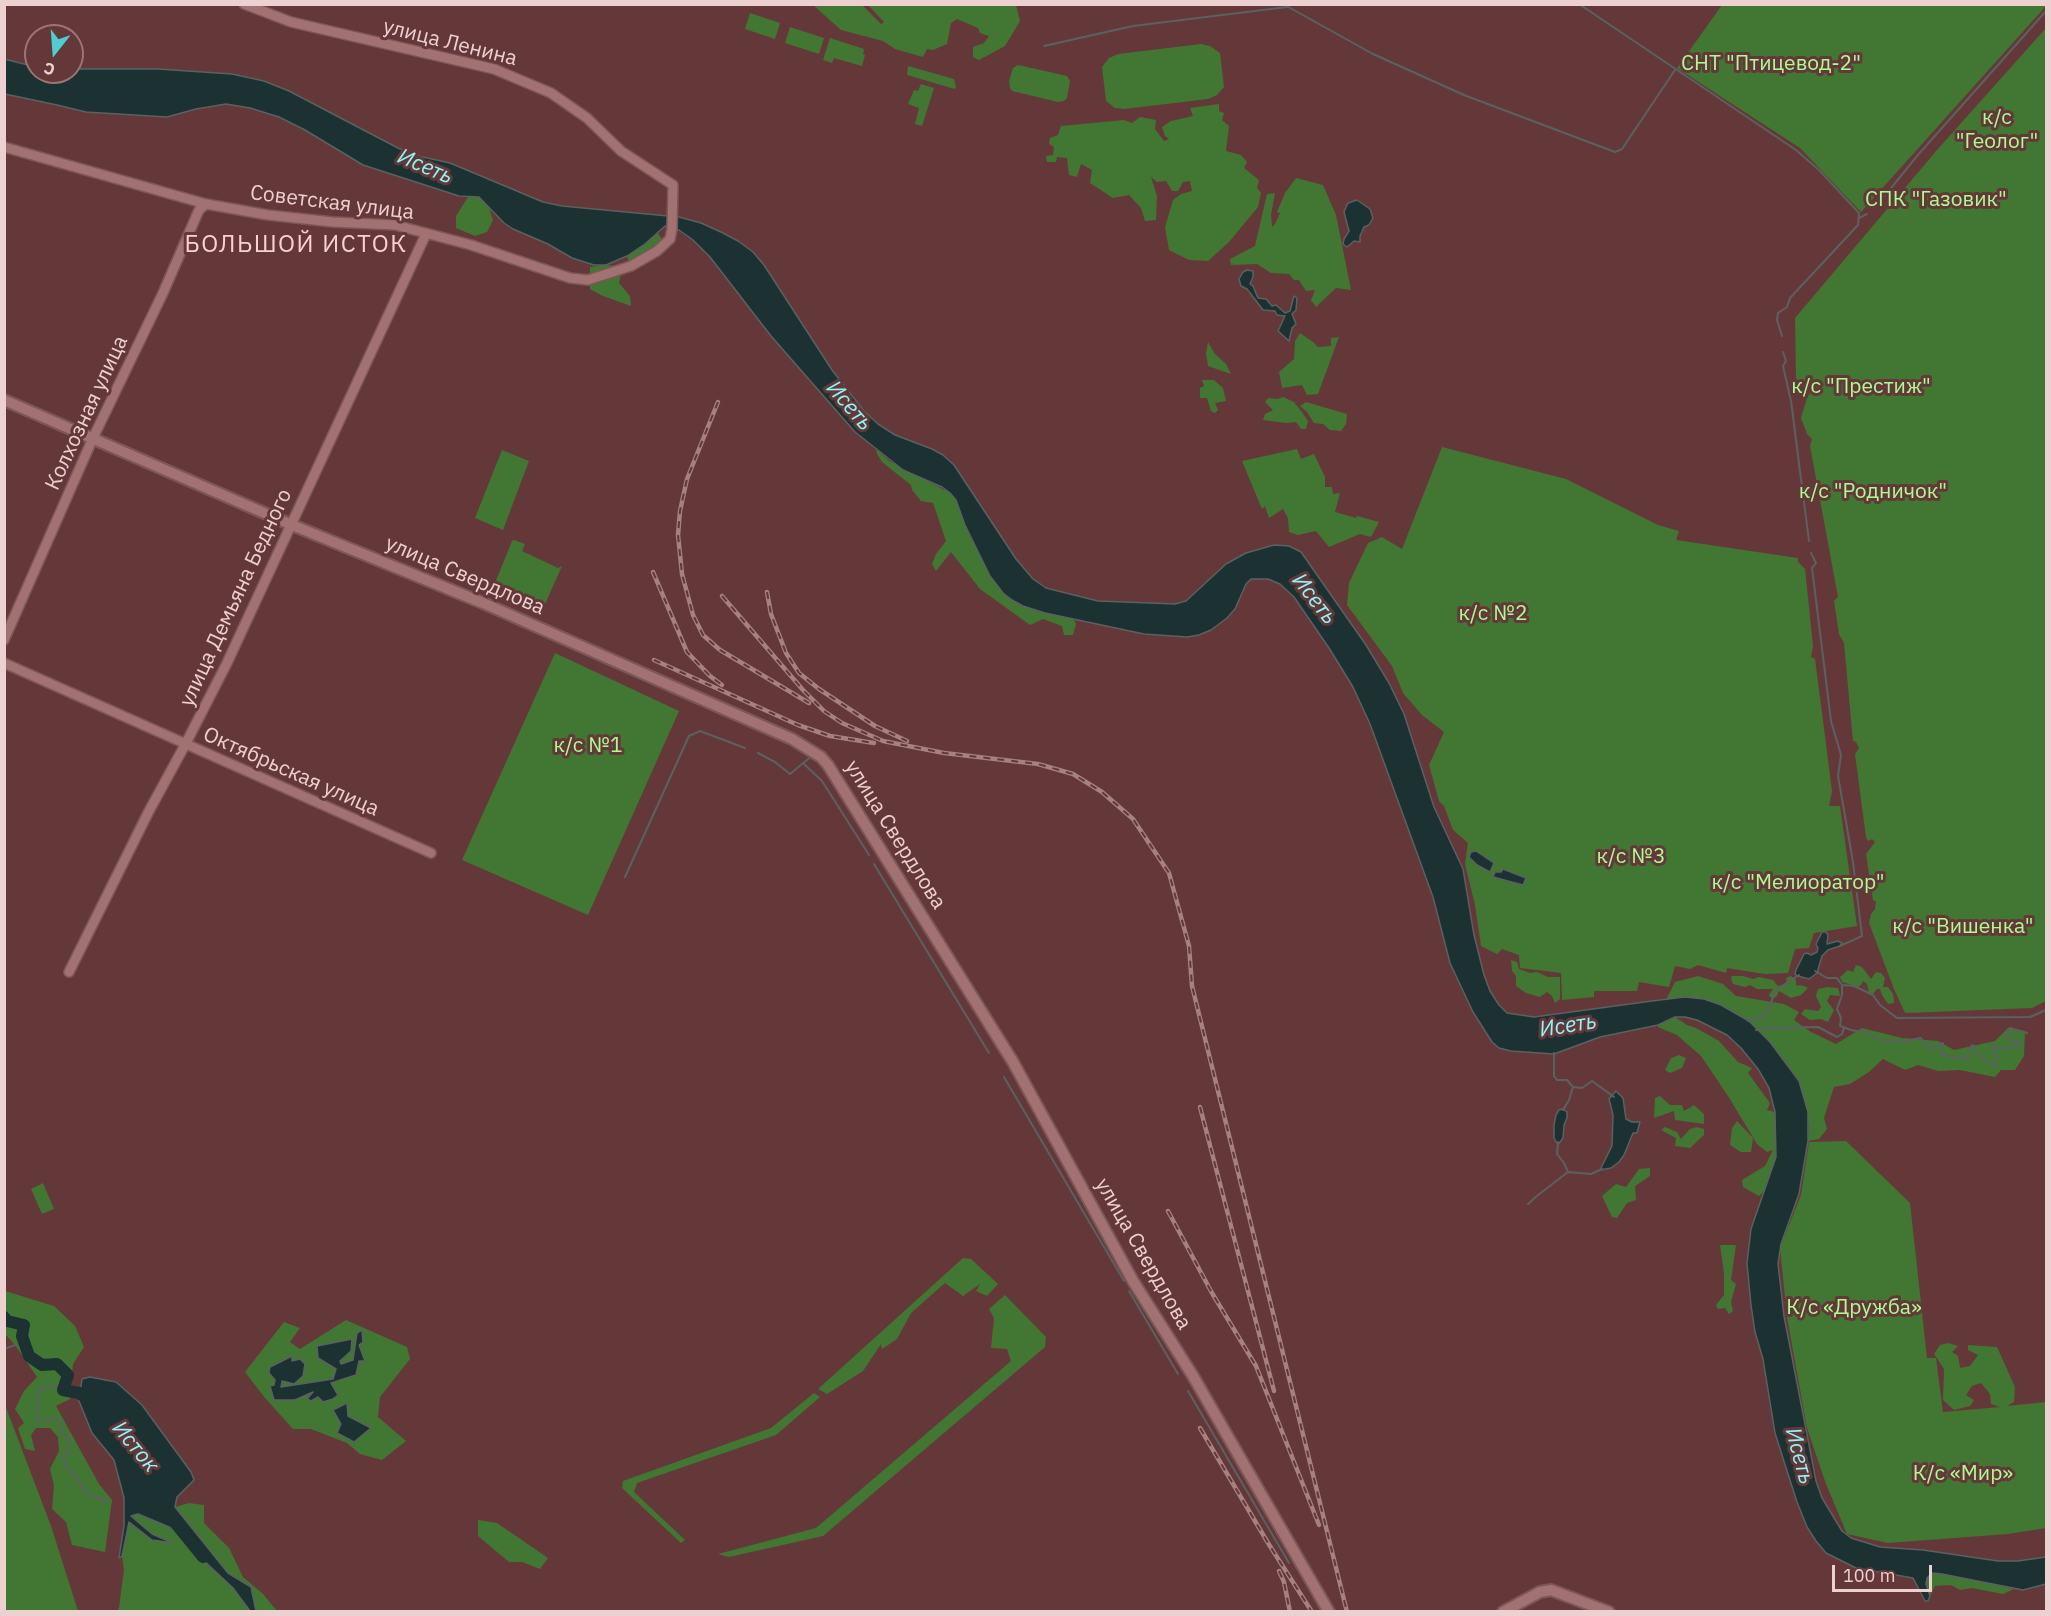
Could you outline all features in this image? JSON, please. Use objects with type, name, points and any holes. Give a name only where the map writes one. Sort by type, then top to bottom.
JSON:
[{"type":"main road","name":"улица Свердлова","points":[[4,400],[292,525],[483,603],[792,739],[810,749],[828,765],[1013,1062],[1133,1281],[1193,1376],[1329,1611]]},
{"type":"main road","points":[[1503,1611],[1540,1592],[1551,1590],[1609,1611]]},
{"type":"street","name":"улица Ленина","points":[[244,4],[291,22],[494,69],[534,85],[565,101],[587,118],[621,151],[673,185],[672,229]]},
{"type":"street","name":"Советская улица","points":[[4,147],[206,204],[333,222],[395,225],[471,245],[570,278],[588,280],[631,266],[657,251],[670,239],[672,229]]},
{"type":"street","name":"Колхозная улица","points":[[4,640],[93,438],[163,293],[199,210],[206,204]]},
{"type":"street","name":"улица Демьяна Бедного","points":[[69,972],[149,811],[227,663],[426,234]]},
{"type":"street","name":"Октябрьская улица","points":[[4,663],[431,853]]},
{"type":"green space","name":"СНТ \"Птицевод-2\"","points":[[2046,4],[2046,6],[1861,212],[1800,148],[1677,68],[1722,5]]},
{"type":"green space","points":[[813,5],[862,5],[881,24],[884,22],[868,5],[1016,5],[1020,21],[1005,46],[979,60],[973,57],[973,47],[984,43],[989,36],[980,33],[978,28],[957,19],[951,23],[947,44],[933,50],[927,49],[923,57],[895,49],[883,41],[841,30]]},
{"type":"green space","points":[[750,13],[780,23],[775,39],[745,29]]},
{"type":"green space","points":[[790,27],[824,38],[819,54],[785,43]]},
{"type":"green space","points":[[2046,28],[2046,1001],[2032,1008],[1905,1013],[1869,923],[1876,902],[1873,900],[1866,854],[1875,842],[1872,839],[1868,841],[1866,837],[1855,754],[1859,748],[1853,741],[1844,643],[1839,634],[1834,601],[1838,597],[1810,446],[1812,439],[1807,434],[1801,418],[1807,398],[1814,386],[1804,387],[1796,379],[1795,318],[1937,150]]},
{"type":"green space","points":[[830,38],[864,49],[862,66],[834,58],[832,63],[823,60]]},
{"type":"green space","points":[[1201,44],[1210,46],[1220,53],[1224,87],[1217,95],[1208,99],[1124,109],[1115,108],[1106,101],[1102,67],[1109,58],[1118,54]]},
{"type":"green space","points":[[1018,65],[1067,76],[1070,81],[1067,98],[1058,102],[1012,91],[1009,81],[1013,68]]},
{"type":"green space","points":[[908,66],[954,79],[956,87],[955,89],[907,75]]},
{"type":"green space","points":[[921,84],[934,88],[922,126],[915,124],[919,108],[908,104],[914,90],[918,91]]},
{"type":"green space","points":[[1219,104],[1219,111],[1224,113],[1222,120],[1229,126],[1226,151],[1241,155],[1247,162],[1244,168],[1259,180],[1257,188],[1261,193],[1258,207],[1229,242],[1208,261],[1189,260],[1169,250],[1165,227],[1173,200],[1181,194],[1192,191],[1190,181],[1183,182],[1178,191],[1172,191],[1166,181],[1157,182],[1151,177],[1157,196],[1156,220],[1145,221],[1141,208],[1129,195],[1113,198],[1090,183],[1092,170],[1081,164],[1077,177],[1069,175],[1067,158],[1057,157],[1056,162],[1047,162],[1046,156],[1053,155],[1054,147],[1049,144],[1050,138],[1058,135],[1061,126],[1124,120],[1132,123],[1140,117],[1156,120],[1155,129],[1164,141],[1169,139],[1165,136],[1162,127],[1171,121],[1193,116],[1190,108]]},
{"type":"green space","points":[[1296,178],[1323,185],[1336,215],[1351,290],[1336,288],[1316,307],[1311,300],[1315,290],[1306,291],[1299,280],[1294,280],[1289,274],[1271,273],[1257,264],[1231,265],[1230,259],[1255,246],[1267,194],[1275,193],[1271,215],[1272,227],[1275,224],[1285,193]]},
{"type":"green space","points":[[468,197],[479,197],[488,205],[493,220],[487,232],[475,236],[456,228],[456,216]]},
{"type":"green space","points":[[657,232],[664,242],[636,264],[629,263],[627,256],[645,244]]},
{"type":"green space","points":[[616,266],[622,270],[619,283],[630,296],[631,306],[590,289],[590,267]]},
{"type":"green space","points":[[1300,333],[1318,347],[1331,346],[1331,338],[1339,337],[1318,394],[1307,395],[1302,385],[1282,388],[1279,372],[1294,359],[1295,341]]},
{"type":"green space","points":[[1208,342],[1231,374],[1208,366],[1206,353]]},
{"type":"green space","points":[[1202,380],[1214,380],[1223,388],[1226,401],[1215,403],[1218,410],[1215,413],[1211,411],[1207,398],[1200,398],[1200,388],[1204,386]]},
{"type":"green space","points":[[1283,397],[1294,402],[1301,411],[1308,421],[1306,429],[1301,429],[1296,422],[1263,420],[1265,414],[1273,410],[1265,402],[1268,398]]},
{"type":"green space","points":[[1306,402],[1347,414],[1346,424],[1341,431],[1330,430],[1323,424],[1314,423],[1300,406]]},
{"type":"green space","points":[[1442,447],[1566,479],[1658,525],[1679,531],[1676,540],[1798,558],[1798,562],[1805,569],[1813,646],[1811,657],[1815,659],[1832,791],[1829,806],[1840,806],[1857,926],[1814,933],[1809,948],[1795,949],[1788,973],[1765,974],[1727,968],[1726,973],[1698,965],[1690,969],[1675,966],[1669,987],[1639,982],[1637,991],[1594,991],[1594,997],[1562,1000],[1561,973],[1520,968],[1519,955],[1502,949],[1497,954],[1481,946],[1475,905],[1465,864],[1468,843],[1453,830],[1444,806],[1439,801],[1429,765],[1444,732],[1422,715],[1403,693],[1392,666],[1347,605],[1349,583],[1368,543],[1382,537],[1402,549]]},
{"type":"green space","points":[[1297,449],[1301,459],[1314,454],[1325,477],[1325,487],[1332,487],[1333,494],[1340,493],[1335,512],[1379,522],[1371,537],[1360,534],[1329,547],[1316,531],[1298,535],[1289,532],[1288,518],[1283,509],[1269,518],[1265,506],[1262,509],[1242,461]]},
{"type":"green space","points":[[502,450],[529,461],[503,530],[475,518]]},
{"type":"green space","points":[[877,450],[889,461],[950,493],[956,500],[990,576],[1045,613],[1073,618],[1076,624],[1073,635],[1064,635],[1062,626],[1043,619],[1030,625],[980,589],[951,552],[936,571],[932,564],[946,541],[933,503],[921,501],[912,490],[911,485],[882,462]]},
{"type":"green space","points":[[514,540],[525,544],[522,551],[558,568],[562,566],[542,611],[537,613],[496,596],[493,588]]},
{"type":"green space","name":"к/с №1","points":[[555,653],[679,711],[588,915],[462,860]]},
{"type":"green space","points":[[1511,960],[1517,962],[1519,969],[1530,973],[1537,972],[1548,977],[1560,977],[1560,999],[1555,1003],[1547,992],[1540,997],[1526,993],[1516,986],[1516,976],[1512,971]]},
{"type":"green space","points":[[1856,965],[1862,967],[1871,979],[1876,972],[1881,973],[1885,978],[1883,987],[1888,987],[1893,994],[1894,1003],[1888,1004],[1880,989],[1873,994],[1869,993],[1867,984],[1863,981],[1858,987],[1842,982],[1840,977],[1848,970],[1853,972]]},
{"type":"green space","points":[[1698,976],[1723,984],[1736,996],[1784,1004],[1799,1012],[1794,1020],[1811,1032],[1836,1044],[1862,1028],[1902,1038],[1938,1041],[1954,1050],[1995,1041],[2008,1028],[2025,1031],[2024,1056],[2015,1070],[2001,1070],[1995,1077],[1960,1070],[1938,1071],[1918,1065],[1905,1070],[1883,1059],[1869,1072],[1850,1084],[1834,1087],[1824,1118],[1827,1129],[1819,1139],[1808,1141],[1809,1125],[1799,1081],[1770,1042],[1749,1021],[1721,1005],[1704,999],[1666,1000],[1675,982]]},
{"type":"green space","points":[[1732,976],[1773,980],[1778,986],[1787,984],[1786,978],[1791,976],[1796,980],[1796,985],[1808,988],[1801,995],[1791,998],[1779,991],[1776,997],[1771,998],[1769,995],[1773,989],[1757,989],[1750,985],[1745,987],[1733,984]]},
{"type":"green space","points":[[1838,988],[1840,996],[1830,995],[1827,1001],[1834,1010],[1828,1022],[1821,1019],[1810,1020],[1801,1014],[1805,1009],[1818,1011],[1821,1007],[1816,996],[1818,989]]},
{"type":"green space","points":[[1675,1017],[1719,1041],[1738,1062],[1752,1068],[1748,1073],[1770,1103],[1767,1110],[1775,1112],[1776,1157],[1766,1189],[1759,1196],[1743,1187],[1742,1180],[1765,1166],[1773,1150],[1767,1152],[1757,1144],[1701,1056],[1677,1035],[1658,1027]]},
{"type":"green space","points":[[1679,1055],[1686,1058],[1682,1068],[1670,1073],[1665,1070],[1671,1058]]},
{"type":"green space","points":[[1660,1096],[1670,1105],[1682,1105],[1684,1111],[1694,1105],[1704,1114],[1704,1124],[1675,1120],[1674,1111],[1654,1118],[1655,1098]]},
{"type":"green space","points":[[1737,1121],[1753,1138],[1751,1152],[1741,1152],[1730,1145],[1732,1128]]},
{"type":"green space","points":[[1665,1127],[1677,1132],[1681,1139],[1690,1129],[1697,1127],[1704,1129],[1704,1135],[1690,1148],[1675,1146],[1676,1138],[1661,1130]]},
{"type":"green space","points":[[1846,1141],[1910,1203],[1927,1358],[1936,1358],[1943,1412],[2000,1407],[1991,1404],[1990,1394],[1981,1383],[1972,1386],[1966,1395],[1974,1400],[1970,1406],[1954,1410],[1943,1400],[1944,1369],[1934,1354],[1940,1345],[1948,1343],[1958,1346],[1952,1352],[1958,1356],[1960,1368],[1970,1366],[1978,1355],[1968,1350],[1968,1345],[1997,1347],[2015,1387],[2014,1402],[2007,1406],[2046,1402],[2046,1528],[2008,1534],[1888,1543],[1847,1534],[1826,1484],[1807,1428],[1787,1317],[1780,1248],[1801,1195],[1809,1142]]},
{"type":"green space","points":[[1650,1168],[1650,1176],[1635,1186],[1636,1200],[1627,1203],[1617,1218],[1612,1217],[1602,1196],[1616,1184],[1626,1187],[1639,1169]]},
{"type":"green space","points":[[43,1183],[54,1209],[42,1214],[31,1189]]},
{"type":"green space","points":[[1720,1245],[1736,1245],[1731,1280],[1736,1284],[1731,1302],[1733,1311],[1729,1314],[1725,1308],[1718,1309],[1716,1305],[1724,1295]]},
{"type":"green space","points":[[963,1258],[971,1259],[998,1284],[987,1296],[976,1291],[980,1284],[963,1296],[945,1283],[911,1313],[897,1339],[882,1349],[881,1344],[863,1371],[827,1394],[818,1389]]},
{"type":"green space","points":[[5,1291],[54,1306],[75,1326],[84,1347],[73,1364],[70,1399],[56,1406],[99,1484],[112,1500],[105,1552],[72,1545],[66,1522],[52,1509],[54,1485],[50,1469],[59,1451],[58,1437],[50,1428],[36,1428],[31,1435],[35,1451],[25,1449],[18,1428],[24,1423],[15,1409],[24,1391],[37,1377],[5,1334]]},
{"type":"green space","points":[[1005,1295],[1046,1337],[1045,1347],[823,1536],[729,1557],[718,1554],[816,1528],[1011,1361],[1007,1349],[991,1348],[994,1318],[989,1309]]},
{"type":"green space","points":[[346,1320],[407,1347],[410,1359],[380,1397],[378,1417],[406,1441],[382,1460],[360,1454],[347,1443],[311,1429],[293,1429],[245,1372],[284,1322],[300,1328],[290,1342],[300,1349]],"holes":[[[357,1333],[359,1345],[356,1375],[331,1383],[307,1398],[315,1391],[270,1386],[274,1386],[275,1379],[292,1357],[281,1387],[333,1379],[336,1369],[317,1346],[351,1351],[340,1361],[341,1364],[353,1360]],[[347,1404],[348,1416],[371,1428],[337,1433]]]},
{"type":"green space","points":[[814,1393],[820,1397],[776,1435],[637,1483],[634,1492],[685,1540],[681,1543],[622,1488],[623,1481],[771,1428]]},
{"type":"green space","points":[[5,1405],[51,1526],[78,1611],[5,1611]]},
{"type":"green space","points":[[189,1503],[204,1505],[204,1523],[229,1548],[243,1577],[263,1594],[277,1611],[256,1611],[251,1587],[228,1573],[175,1507]]},
{"type":"green space","points":[[138,1514],[186,1534],[201,1558],[233,1588],[250,1611],[117,1612],[124,1570],[122,1556],[128,1522],[152,1540],[170,1542],[152,1534],[130,1516]]},
{"type":"green space","points":[[478,1520],[497,1523],[548,1558],[540,1569],[522,1562],[509,1562],[478,1536]]},
{"type":"green space","points":[[1932,1573],[1942,1573],[2014,1589],[2003,1594],[1972,1588],[1960,1590],[1951,1585],[1935,1586],[1930,1596],[1926,1584],[1927,1577]]},
{"type":"water","name":"Исеть","points":[[4,59],[24,64],[24,84],[84,84],[84,69],[158,69],[232,74],[264,81],[289,91],[398,148],[418,156],[450,163],[543,202],[562,206],[679,217],[701,223],[723,233],[753,252],[764,265],[832,370],[864,411],[895,435],[932,449],[954,465],[1016,559],[1033,579],[1046,588],[1098,601],[1175,604],[1186,601],[1226,564],[1246,553],[1274,545],[1289,546],[1301,552],[1366,645],[1389,683],[1404,714],[1434,807],[1463,869],[1474,935],[1484,975],[1499,1005],[1507,1013],[1534,1017],[1685,997],[1704,999],[1721,1005],[1749,1021],[1770,1042],[1799,1081],[1808,1112],[1808,1141],[1799,1194],[1781,1244],[1778,1264],[1784,1316],[1816,1481],[1822,1498],[1842,1531],[1851,1538],[1880,1547],[1923,1550],[1998,1561],[2046,1557],[2046,1584],[2023,1590],[1932,1573],[1927,1578],[1926,1584],[1930,1596],[1928,1601],[1925,1601],[1913,1578],[1856,1568],[1826,1553],[1816,1541],[1807,1527],[1797,1502],[1775,1433],[1763,1359],[1755,1332],[1751,1305],[1747,1263],[1751,1229],[1776,1157],[1775,1112],[1769,1088],[1758,1069],[1727,1035],[1697,1020],[1685,1017],[1675,1017],[1658,1025],[1600,1037],[1554,1054],[1511,1051],[1499,1048],[1492,1042],[1473,1012],[1450,963],[1433,897],[1370,724],[1353,687],[1294,597],[1280,584],[1268,579],[1251,579],[1246,584],[1235,609],[1227,618],[1211,630],[1187,637],[1144,634],[1045,613],[1012,600],[1003,593],[990,576],[965,525],[956,500],[950,493],[942,487],[903,470],[855,432],[771,336],[710,257],[679,230],[665,226],[627,256],[606,265],[594,265],[572,258],[548,244],[513,229],[479,197],[459,196],[363,165],[305,130],[279,117],[250,108],[226,104],[167,117],[86,112],[5,94]]},
{"type":"water","points":[[1357,200],[1370,209],[1373,218],[1369,225],[1364,227],[1360,242],[1354,241],[1347,247],[1343,244],[1349,231],[1344,212],[1348,203]]},
{"type":"water","points":[[1247,270],[1253,271],[1250,284],[1258,298],[1266,299],[1272,306],[1276,305],[1285,313],[1290,311],[1294,296],[1297,298],[1296,310],[1292,314],[1296,324],[1292,328],[1289,341],[1278,331],[1285,316],[1277,315],[1275,311],[1263,310],[1247,289],[1241,286],[1239,279]]},
{"type":"water","points":[[1476,851],[1494,863],[1490,872],[1477,865],[1469,857],[1471,852]]},
{"type":"water","points":[[1503,869],[1526,878],[1523,885],[1493,877],[1495,872],[1501,872]]},
{"type":"water","points":[[1822,932],[1828,935],[1827,944],[1838,941],[1842,943],[1822,956],[1817,973],[1809,979],[1798,976],[1795,974],[1796,970],[1804,954],[1811,955],[1817,952],[1816,944]]},
{"type":"water","points":[[1616,1091],[1623,1098],[1626,1119],[1640,1122],[1637,1133],[1633,1133],[1619,1162],[1611,1168],[1600,1170],[1612,1146],[1613,1115],[1609,1099]]},
{"type":"water","points":[[1563,1109],[1567,1112],[1567,1118],[1563,1138],[1558,1145],[1554,1138],[1554,1125],[1556,1115],[1559,1110]]},
{"type":"water","points":[[362,1330],[363,1342],[359,1345],[365,1361],[359,1361],[356,1375],[331,1383],[338,1395],[333,1399],[323,1402],[318,1397],[311,1401],[307,1399],[313,1392],[295,1400],[274,1400],[270,1386],[274,1385],[275,1380],[269,1373],[270,1367],[292,1356],[292,1361],[300,1359],[305,1364],[303,1376],[294,1384],[282,1381],[281,1387],[333,1379],[336,1369],[318,1358],[317,1346],[352,1339],[351,1351],[340,1361],[341,1364],[353,1360],[357,1333]]},
{"type":"water","points":[[90,1377],[116,1382],[142,1405],[191,1472],[194,1480],[177,1497],[175,1507],[228,1573],[251,1587],[256,1611],[250,1611],[233,1588],[201,1558],[186,1534],[138,1514],[131,1516],[152,1534],[173,1543],[152,1540],[129,1522],[122,1556],[119,1558],[124,1526],[124,1498],[114,1460],[92,1433],[79,1401],[82,1379]]},
{"type":"water","points":[[347,1403],[348,1416],[371,1428],[354,1442],[337,1433],[341,1424],[333,1410]]},
{"type":"waterway","points":[[1283,4],[1373,54],[1464,95],[1615,152],[1622,149],[1675,70]]},
{"type":"waterway","points":[[1579,4],[1796,150],[1820,171],[1859,213],[1858,225],[1790,298],[1787,307],[1778,313],[1777,320],[1782,336]]},
{"type":"waterway","points":[[1044,46],[1133,26],[1287,7]]},
{"type":"waterway","points":[[1879,203],[1917,156],[2046,11]]},
{"type":"waterway","points":[[1859,218],[1867,214]]},
{"type":"waterway","points":[[1783,352],[1786,361],[1783,366],[1791,401],[1809,541]]},
{"type":"waterway","points":[[1811,553],[1816,563],[1812,568],[1831,721],[1841,755],[1838,776],[1853,862],[1862,936],[1840,946]]},
{"type":"waterway","points":[[625,877],[689,736],[700,731],[745,748]]},
{"type":"waterway","points":[[758,753],[775,762],[790,774],[802,764]]},
{"type":"waterway","points":[[811,757],[803,763],[822,781],[869,855]]},
{"type":"waterway","points":[[874,864],[989,1053]]},
{"type":"waterway","points":[[1815,971],[1827,978],[1837,978],[1842,985],[1854,986],[1873,995],[1880,1005],[1897,1018],[2030,1017],[2046,1010]]},
{"type":"waterway","points":[[1748,1021],[1766,1013],[1777,989],[1799,975]]},
{"type":"waterway","points":[[1842,985],[1842,995],[1837,1009],[1841,1018],[1840,1026],[1867,1033],[1879,1040],[1905,1041],[1921,1038],[1927,1043],[1929,1049],[1943,1043],[1941,1055],[1968,1059],[1968,1051],[1972,1045],[1976,1052],[1996,1068],[1997,1058],[1992,1046],[2001,1049],[2018,1046],[2019,1040],[2012,1042],[2007,1035],[2010,1028],[2027,1033]]},
{"type":"waterway","points":[[1756,1030],[1818,1027],[1837,1037],[1842,1034],[1844,1028]]},
{"type":"waterway","name":"Исеть","points":[[1554,1053],[1554,1076],[1557,1080],[1567,1080],[1573,1087],[1563,1110]]},
{"type":"waterway","points":[[1004,1077],[1124,1281]]},
{"type":"waterway","points":[[1573,1087],[1582,1088],[1592,1081],[1614,1097]]},
{"type":"waterway","points":[[1558,1142],[1557,1154],[1568,1172]]},
{"type":"waterway","points":[[1528,1204],[1568,1172],[1591,1174],[1602,1169]]},
{"type":"waterway","points":[[1129,1291],[1178,1374]]},
{"type":"waterway","name":"Исток","points":[[4,1317],[7,1321],[24,1325],[22,1336],[29,1356],[42,1365],[57,1364],[68,1375],[63,1390],[79,1393],[91,1401]]},
{"type":"waterway","points":[[4,1349],[24,1342]]},
{"type":"waterway","points":[[63,1390],[55,1386],[39,1389],[36,1415],[40,1421],[56,1419],[60,1422],[60,1429],[68,1440],[69,1453],[63,1456],[66,1468],[74,1473],[87,1494],[107,1501]]},
{"type":"waterway","points":[[1188,1391],[1289,1563]]},
{"type":"waterway","name":"Исток","points":[[172,1519],[203,1557]]},
{"type":"railway","points":[[718,402],[687,479],[680,511],[678,535],[682,574],[693,615],[703,635],[720,650],[809,703]]},
{"type":"railway","points":[[653,572],[687,652],[722,685]]},
{"type":"railway","points":[[767,592],[771,614],[786,653],[799,673],[875,726],[907,741]]},
{"type":"railway","points":[[722,596],[803,690],[824,711],[842,723],[883,741],[944,753],[1038,764],[1073,774],[1102,792],[1133,819],[1169,873],[1189,946],[1192,986],[1347,1612]]},
{"type":"railway","points":[[654,660],[798,725],[830,736],[874,743]]},
{"type":"railway","points":[[1200,1107],[1274,1391]]},
{"type":"railway","points":[[1168,1211],[1212,1293],[1256,1366],[1319,1525]]},
{"type":"railway","points":[[1200,1428],[1312,1612]]},
{"type":"railway","points":[[1279,1571],[1284,1582],[1290,1612]]},
{"type":"district","name":"БОЛЬШОЙ ИСТОК","points":[[296,245]]},
{"type":"park label","name":"к/с \"Геолог\"","points":[[1997,130]]},
{"type":"park label","name":"СПК \"Газовик\"","points":[[1936,200]]},
{"type":"park label","name":"к/с \"Престиж\"","points":[[1861,387]]},
{"type":"park label","name":"к/с \"Родничок\"","points":[[1873,492]]},
{"type":"park label","name":"к/с №2","points":[[1493,614]]},
{"type":"park label","name":"к/с №3","points":[[1631,857]]},
{"type":"park label","name":"к/с \"Мелиоратор\"","points":[[1798,883]]},
{"type":"park label","name":"к/с \"Вишенка\"","points":[[1963,927]]},
{"type":"park label","name":"К/с «Дружба»","points":[[1854,1308]]},
{"type":"park label","name":"К/с «Мир»","points":[[1963,1474]]}]
